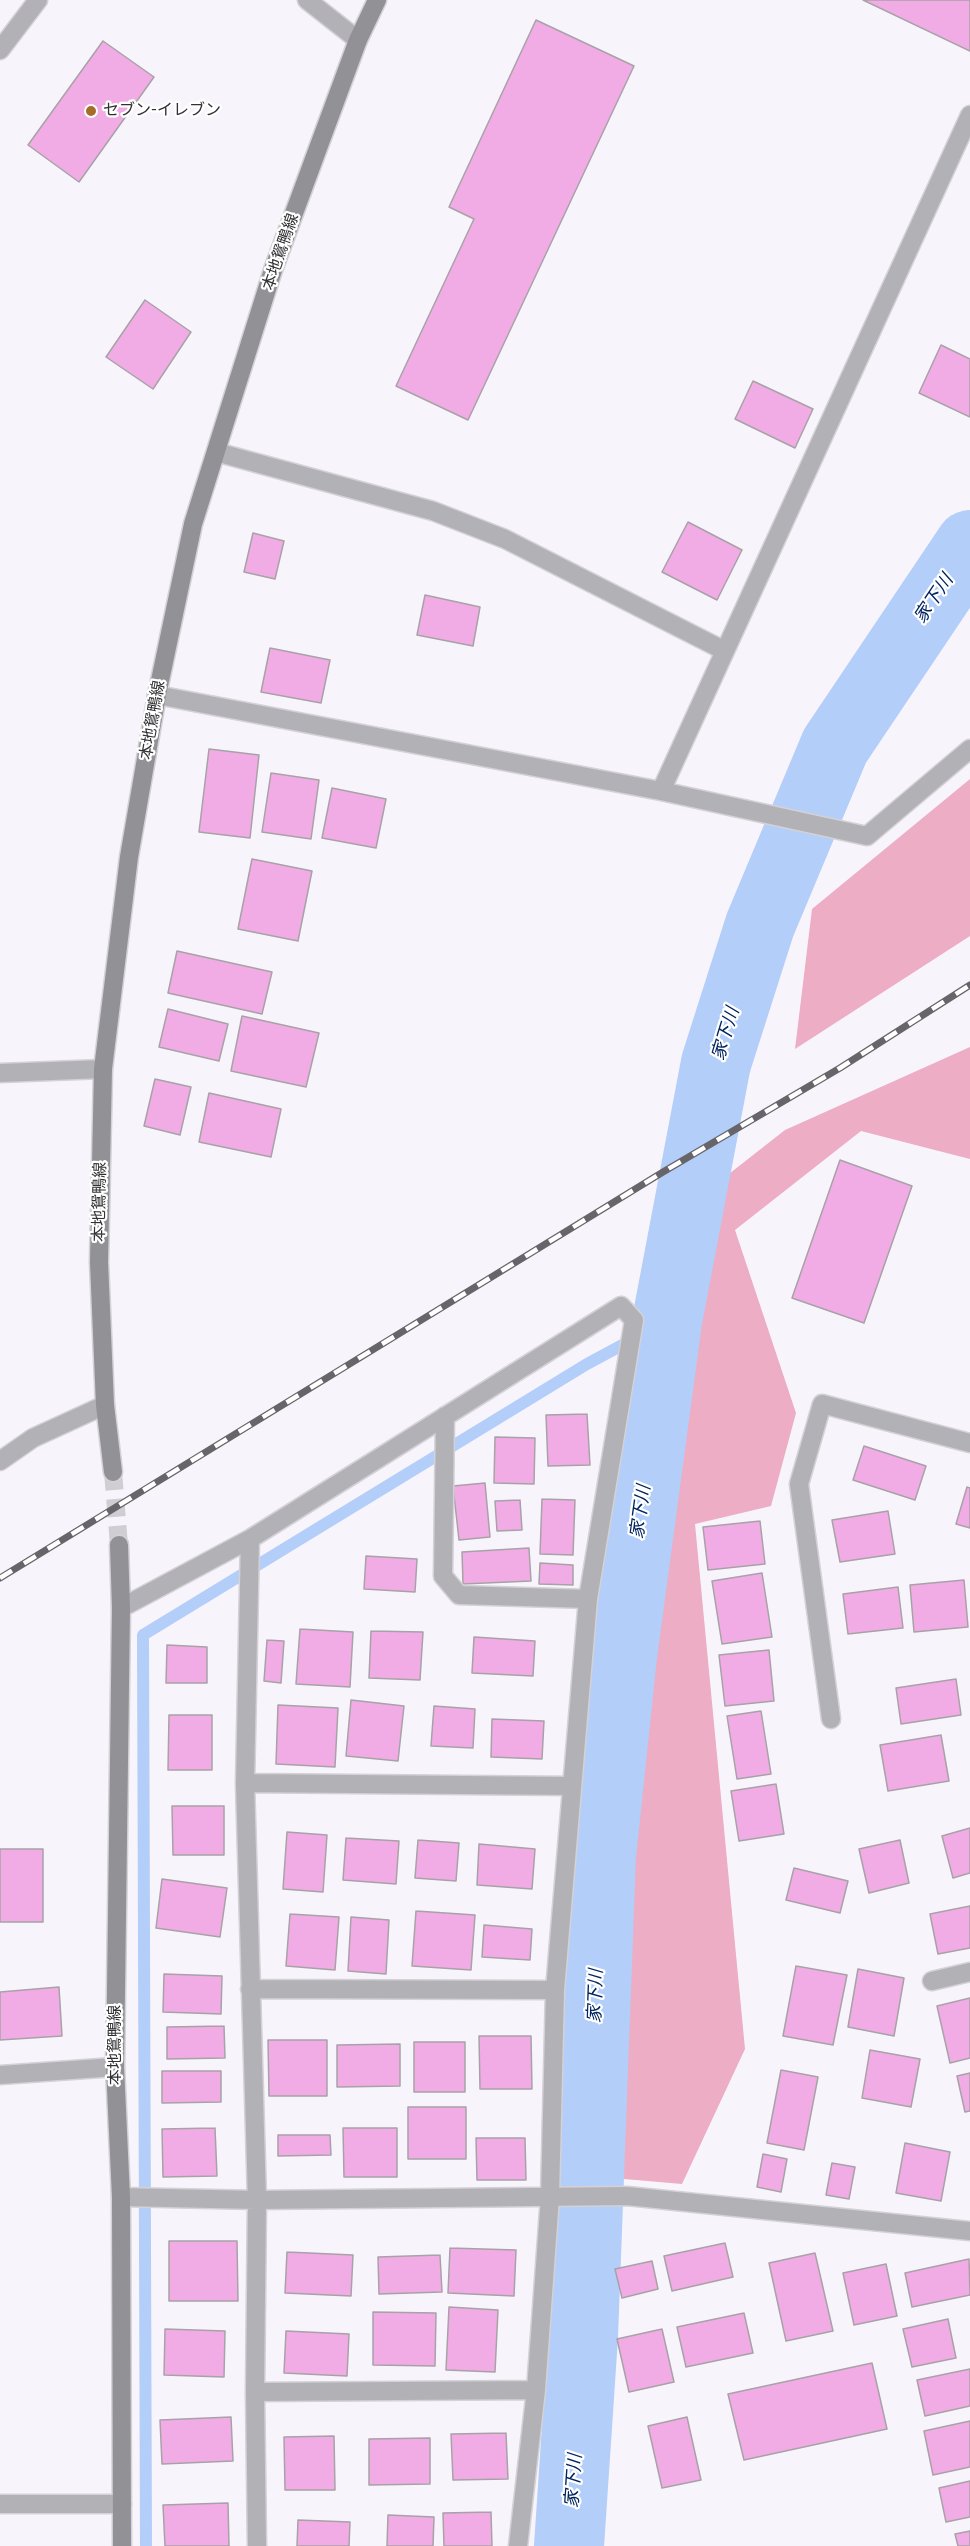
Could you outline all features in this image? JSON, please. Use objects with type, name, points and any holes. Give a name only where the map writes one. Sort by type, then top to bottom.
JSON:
[{"type":"main road","name":"本地鴛鴨線","points":[[113,1472],[105,1405],[99,1262],[103,1069],[129,857],[157,695],[193,524],[273,270],[358,39],[377,0]]},
{"type":"main road","name":"本地鴛鴨線","points":[[119,1545],[121,1608],[115,2067],[121,2198],[122,2546]]},
{"type":"street","points":[[0,50],[38,0]]},
{"type":"street","points":[[307,0],[358,39]]},
{"type":"street","points":[[661,791],[970,115]]},
{"type":"street","points":[[216,452],[433,511],[505,539],[725,651]]},
{"type":"street","points":[[157,695],[661,791],[867,836],[970,749]]},
{"type":"street","points":[[0,1073],[103,1069]]},
{"type":"street","points":[[121,1608],[250,1539],[621,1306],[634,1320],[588,1599],[555,1989],[550,2197],[536,2390],[518,2546]]},
{"type":"street","points":[[831,1719],[799,1484],[822,1404],[970,1443]]},
{"type":"street","points":[[0,1461],[33,1438],[105,1405]]},
{"type":"street","points":[[445,1416],[443,1576],[459,1595],[588,1599]]},
{"type":"street","points":[[250,1539],[245,1783],[257,2200],[255,2392],[257,2546]]},
{"type":"street","points":[[245,1783],[572,1786]]},
{"type":"street","points":[[932,1981],[970,1972]]},
{"type":"street","points":[[250,1989],[555,1989]]},
{"type":"street","points":[[0,2075],[115,2067]]},
{"type":"street","points":[[121,2198],[257,2200],[627,2196],[970,2231]]},
{"type":"street","points":[[255,2392],[536,2390]]},
{"type":"street","points":[[0,2504],[122,2504]]},
{"type":"shaded area","points":[[970,779],[970,936],[795,1049],[812,909]]},
{"type":"shaded area","points":[[970,1047],[970,1159],[861,1131],[735,1230],[796,1413],[771,1506],[695,1524],[745,2049],[682,2184],[601,2177],[613,1864],[671,1330],[711,1188],[785,1130]]},
{"type":"building","points":[[863,0],[970,0],[970,51]]},
{"type":"building","points":[[536,20],[634,66],[468,420],[396,386],[474,219],[449,207]]},
{"type":"building","name":"セブン-イレブン","points":[[103,41],[154,77],[79,182],[28,145]]},
{"type":"building","points":[[145,300],[191,332],[153,389],[106,357]]},
{"type":"building","points":[[941,345],[970,359],[970,417],[919,393]]},
{"type":"building","points":[[753,381],[813,409],[795,448],[735,419]]},
{"type":"building","points":[[688,522],[742,550],[717,600],[662,572]]},
{"type":"building","points":[[253,533],[284,541],[275,579],[244,572]]},
{"type":"building","points":[[425,595],[480,607],[473,646],[417,635]]},
{"type":"building","points":[[270,648],[330,660],[321,703],[261,692]]},
{"type":"building","points":[[209,749],[259,755],[250,838],[199,832]]},
{"type":"building","points":[[271,773],[319,780],[311,839],[262,832]]},
{"type":"building","points":[[332,788],[386,799],[376,848],[322,838]]},
{"type":"building","points":[[252,859],[312,871],[298,941],[238,929]]},
{"type":"building","points":[[177,951],[272,972],[262,1014],[168,993]]},
{"type":"building","points":[[168,1009],[228,1024],[219,1061],[159,1047]]},
{"type":"building","points":[[242,1016],[319,1033],[306,1087],[231,1071]]},
{"type":"building","points":[[155,1079],[191,1087],[180,1135],[144,1126]]},
{"type":"building","points":[[209,1093],[281,1109],[271,1157],[199,1142]]},
{"type":"building","points":[[840,1160],[912,1186],[864,1323],[792,1298]]},
{"type":"building","points":[[587,1414],[590,1465],[548,1466],[546,1415]]},
{"type":"building","points":[[495,1437],[535,1438],[534,1484],[494,1483]]},
{"type":"building","points":[[864,1446],[926,1466],[915,1500],[853,1480]]},
{"type":"building","points":[[485,1483],[490,1537],[459,1540],[453,1486]]},
{"type":"building","points":[[967,1487],[970,1488],[970,1528],[956,1524]]},
{"type":"building","points":[[542,1499],[575,1500],[573,1555],[540,1554]]},
{"type":"building","points":[[520,1500],[522,1530],[497,1531],[495,1501]]},
{"type":"building","points":[[888,1511],[895,1554],[840,1562],[832,1520]]},
{"type":"building","points":[[760,1521],[765,1564],[708,1570],[703,1527]]},
{"type":"building","points":[[529,1548],[531,1581],[463,1584],[462,1552]]},
{"type":"building","points":[[366,1556],[417,1559],[415,1592],[364,1589]]},
{"type":"building","points":[[540,1563],[573,1565],[573,1585],[539,1584]]},
{"type":"building","points":[[762,1573],[772,1637],[722,1644],[712,1581]]},
{"type":"building","points":[[964,1580],[968,1627],[914,1632],[910,1585]]},
{"type":"building","points":[[898,1587],[903,1628],[848,1634],[843,1594]]},
{"type":"building","points":[[300,1629],[353,1632],[350,1687],[296,1684]]},
{"type":"building","points":[[371,1631],[423,1632],[420,1680],[369,1678]]},
{"type":"building","points":[[474,1637],[535,1641],[533,1676],[472,1673]]},
{"type":"building","points":[[267,1640],[284,1641],[281,1683],[264,1681]]},
{"type":"building","points":[[167,1645],[207,1647],[207,1683],[166,1683]]},
{"type":"building","points":[[769,1650],[774,1701],[725,1706],[719,1655]]},
{"type":"building","points":[[956,1679],[961,1715],[901,1724],[896,1688]]},
{"type":"building","points":[[351,1700],[404,1706],[398,1761],[346,1756]]},
{"type":"building","points":[[278,1705],[338,1708],[335,1767],[276,1764]]},
{"type":"building","points":[[434,1706],[475,1709],[473,1748],[431,1746]]},
{"type":"building","points":[[761,1711],[771,1774],[737,1779],[727,1716]]},
{"type":"building","points":[[169,1715],[212,1715],[212,1770],[168,1770]]},
{"type":"building","points":[[492,1719],[544,1721],[542,1759],[491,1757]]},
{"type":"building","points":[[941,1735],[949,1781],[888,1791],[880,1745]]},
{"type":"building","points":[[776,1784],[784,1834],[739,1841],[731,1791]]},
{"type":"building","points":[[172,1806],[224,1806],[224,1855],[173,1855]]},
{"type":"building","points":[[970,1828],[970,1873],[953,1878],[942,1836]]},
{"type":"building","points":[[287,1832],[327,1835],[323,1892],[283,1889]]},
{"type":"building","points":[[346,1838],[399,1841],[396,1884],[343,1880]]},
{"type":"building","points":[[418,1840],[459,1843],[456,1881],[415,1878]]},
{"type":"building","points":[[900,1840],[909,1883],[869,1893],[859,1849]]},
{"type":"building","points":[[479,1844],[535,1849],[532,1889],[477,1885]]},
{"type":"building","points":[[0,1849],[43,1849],[43,1922],[0,1922]]},
{"type":"building","points":[[794,1868],[848,1881],[840,1913],[786,1900]]},
{"type":"building","points":[[162,1879],[227,1888],[220,1937],[156,1928]]},
{"type":"building","points":[[970,1906],[970,1948],[938,1954],[930,1914]]},
{"type":"building","points":[[416,1911],[475,1915],[471,1970],[412,1966]]},
{"type":"building","points":[[290,1914],[339,1917],[335,1970],[286,1966]]},
{"type":"building","points":[[351,1917],[389,1920],[386,1974],[348,1971]]},
{"type":"building","points":[[484,1925],[532,1929],[530,1960],[482,1957]]},
{"type":"building","points":[[796,1966],[847,1975],[833,2045],[783,2036]]},
{"type":"building","points":[[858,1969],[904,1978],[894,2036],[848,2027]]},
{"type":"building","points":[[164,1974],[222,1976],[221,2014],[163,2012]]},
{"type":"building","points":[[59,1987],[62,2036],[0,2040],[0,1992]]},
{"type":"building","points":[[970,1998],[970,2058],[950,2063],[937,2006]]},
{"type":"building","points":[[224,2026],[225,2058],[167,2059],[167,2027]]},
{"type":"building","points":[[479,2036],[531,2036],[532,2089],[480,2089]]},
{"type":"building","points":[[268,2040],[327,2040],[327,2096],[269,2096]]},
{"type":"building","points":[[414,2042],[465,2042],[465,2092],[414,2092]]},
{"type":"building","points":[[400,2044],[400,2086],[337,2087],[337,2045]]},
{"type":"building","points":[[870,2050],[920,2059],[911,2107],[862,2098]]},
{"type":"building","points":[[781,2070],[818,2077],[804,2150],[767,2143]]},
{"type":"building","points":[[162,2071],[221,2071],[221,2102],[162,2103]]},
{"type":"building","points":[[970,2073],[970,2111],[965,2112],[957,2076]]},
{"type":"building","points":[[408,2107],[466,2107],[466,2159],[408,2159]]},
{"type":"building","points":[[215,2128],[217,2176],[163,2177],[162,2129]]},
{"type":"building","points":[[343,2128],[397,2128],[397,2177],[344,2177]]},
{"type":"building","points":[[278,2135],[330,2135],[331,2155],[278,2156]]},
{"type":"building","points":[[476,2138],[525,2138],[526,2180],[477,2180]]},
{"type":"building","points":[[905,2143],[950,2152],[941,2201],[896,2193]]},
{"type":"building","points":[[763,2154],[787,2159],[781,2192],[757,2187]]},
{"type":"building","points":[[832,2163],[855,2167],[849,2199],[826,2195]]},
{"type":"building","points":[[169,2241],[237,2241],[238,2301],[169,2301]]},
{"type":"building","points":[[725,2243],[733,2277],[672,2291],[664,2256]]},
{"type":"building","points":[[450,2248],[516,2250],[514,2296],[448,2293]]},
{"type":"building","points":[[287,2252],[353,2255],[351,2296],[285,2293]]},
{"type":"building","points":[[815,2253],[833,2331],[786,2341],[769,2263]]},
{"type":"building","points":[[440,2255],[442,2292],[379,2294],[378,2257]]},
{"type":"building","points":[[969,2259],[970,2295],[912,2307],[905,2273]]},
{"type":"building","points":[[652,2261],[658,2289],[622,2298],[615,2269]]},
{"type":"building","points":[[886,2264],[897,2316],[854,2325],[843,2273]]},
{"type":"building","points":[[449,2307],[498,2310],[495,2372],[446,2370]]},
{"type":"building","points":[[373,2312],[436,2313],[435,2366],[373,2365]]},
{"type":"building","points":[[744,2313],[753,2353],[686,2367],[677,2327]]},
{"type":"building","points":[[948,2319],[956,2358],[912,2367],[903,2329]]},
{"type":"building","points":[[165,2329],[225,2331],[224,2377],[164,2375]]},
{"type":"building","points":[[662,2329],[674,2382],[629,2392],[617,2339]]},
{"type":"building","points":[[286,2331],[349,2334],[347,2376],[284,2373]]},
{"type":"building","points":[[872,2363],[887,2429],[744,2460],[728,2394]]},
{"type":"building","points":[[970,2369],[970,2406],[925,2416],[917,2380]]},
{"type":"building","points":[[231,2417],[233,2461],[162,2464],[160,2420]]},
{"type":"building","points":[[687,2417],[701,2480],[662,2488],[648,2426]]},
{"type":"building","points":[[970,2421],[970,2467],[933,2475],[924,2431]]},
{"type":"building","points":[[506,2433],[508,2479],[453,2480],[451,2434]]},
{"type":"building","points":[[334,2436],[335,2490],[285,2490],[284,2437]]},
{"type":"building","points":[[430,2438],[430,2484],[369,2485],[369,2439]]},
{"type":"building","points":[[970,2481],[970,2517],[946,2522],[939,2488]]},
{"type":"building","points":[[228,2503],[229,2546],[165,2546],[163,2505]]},
{"type":"building","points":[[491,2512],[492,2546],[444,2546],[443,2513]]},
{"type":"building","points":[[388,2515],[434,2517],[433,2546],[387,2546]]},
{"type":"building","points":[[298,2520],[350,2522],[349,2546],[297,2546]]},
{"type":"building","points":[[970,2531],[970,2546],[958,2546],[955,2534]]},
{"type":"waterway","name":"家下川","points":[[569,2546],[583,2337],[601,1856],[622,1656],[667,1321],[716,1063],[760,925],[835,746],[970,545]]},
{"type":"waterway","points":[[146,2546],[143,1635],[587,1364],[667,1321]]},
{"type":"tunnel","points":[[113,1472],[119,1545]]},
{"type":"railway","points":[[0,1578],[663,1172],[840,1068],[970,985]]},
{"type":"place","name":"セブン-イレブン","points":[[91,111]]}]
